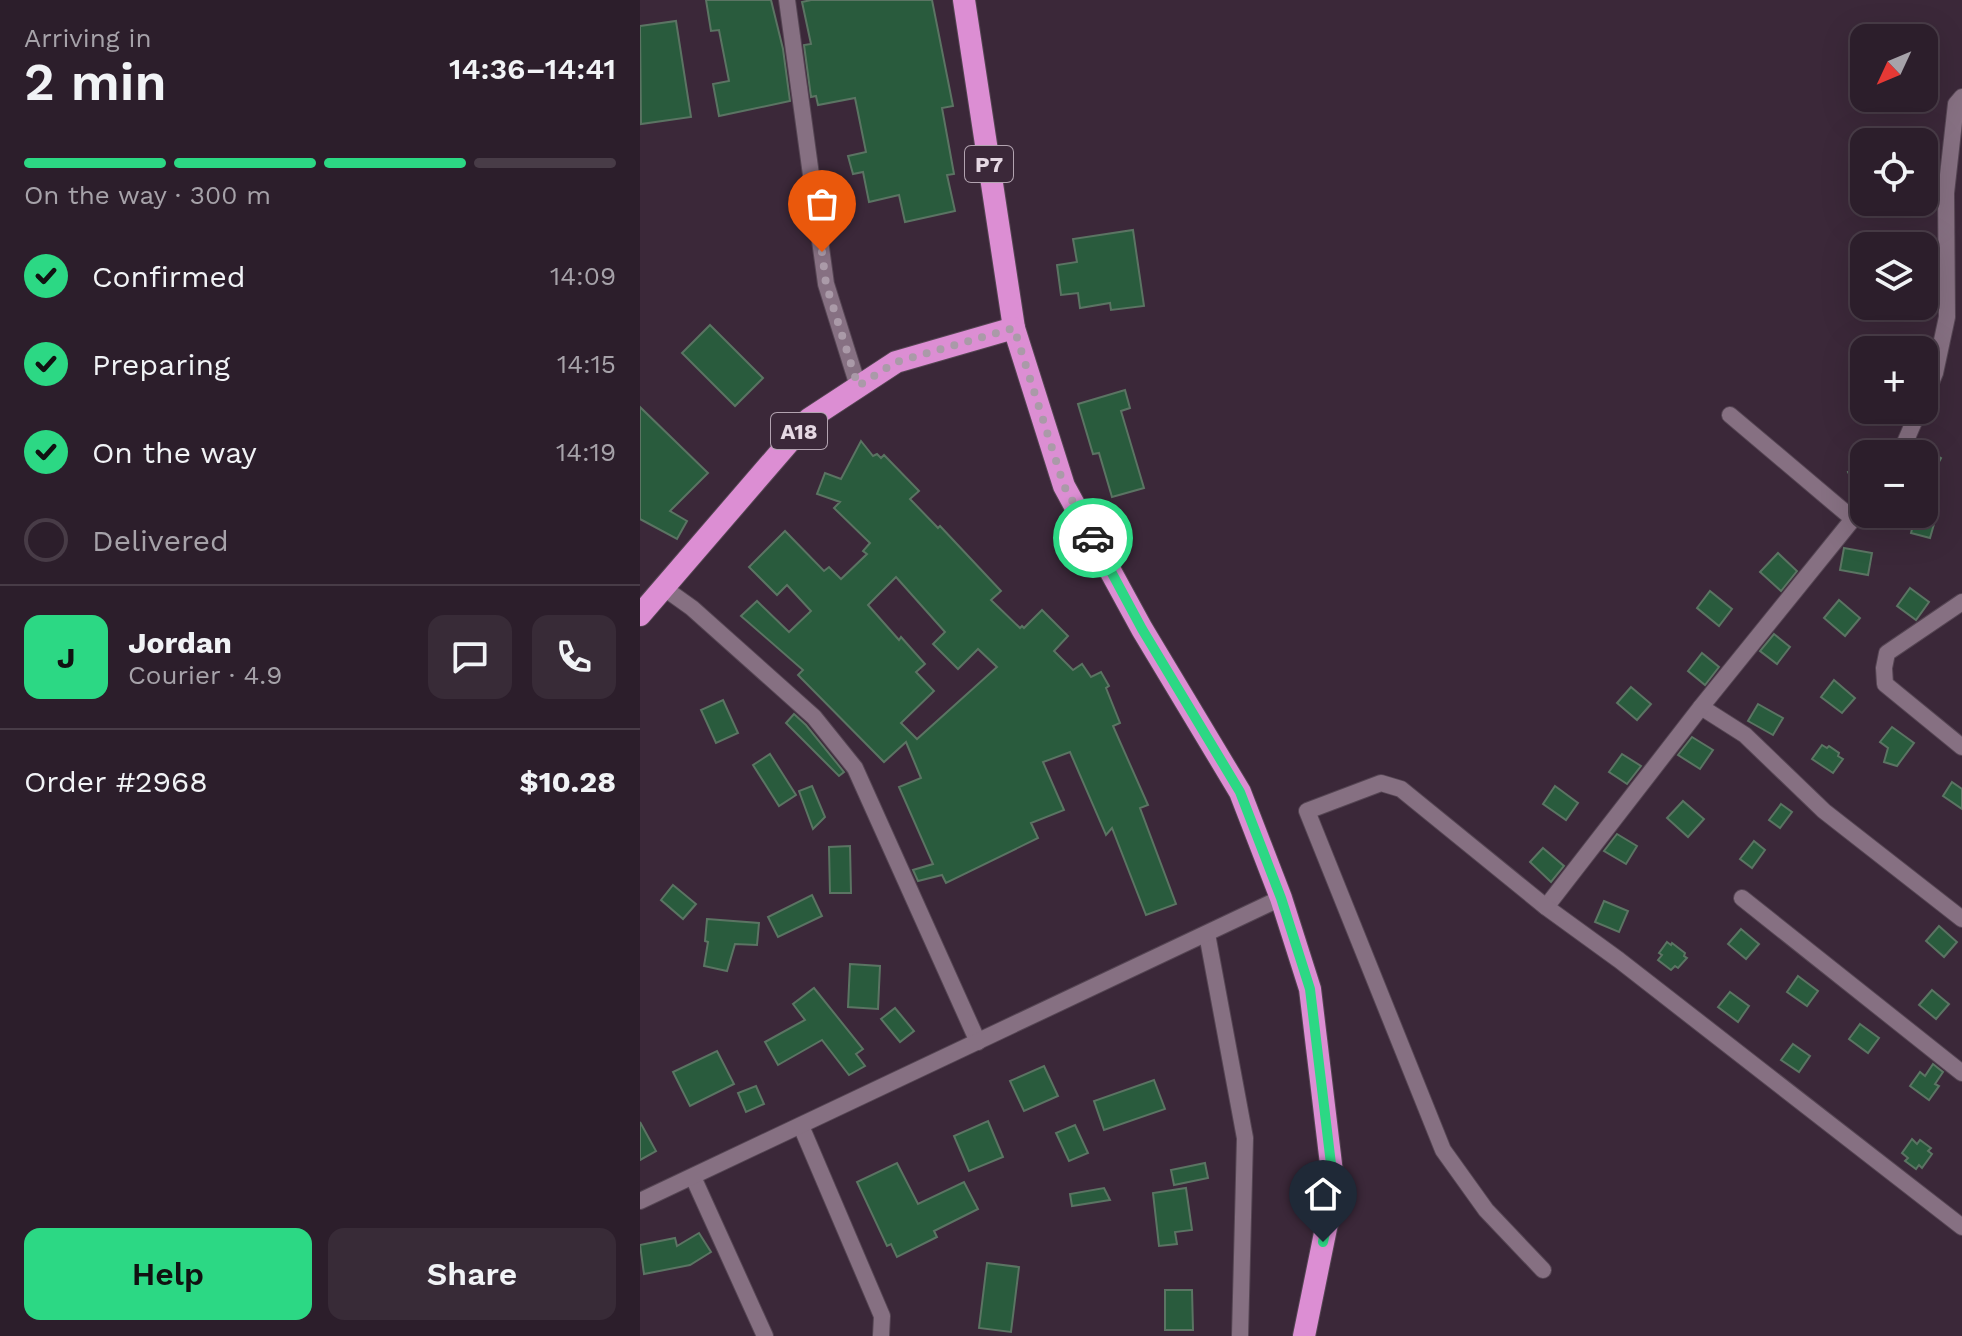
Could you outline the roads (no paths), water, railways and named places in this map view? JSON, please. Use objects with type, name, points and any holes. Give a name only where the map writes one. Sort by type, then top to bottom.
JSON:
[{"type":"highway","name":"P7","points":[[964,0],[1014,328],[1064,486],[1142,629],[1240,792],[1281,898],[1310,989],[1334,1189],[1304,1336]]},
{"type":"highway","name":"A18","points":[[640,615],[809,419],[896,362],[1014,328]]},
{"type":"street","points":[[787,0],[826,284],[858,386]]},
{"type":"street","points":[[1938,359],[1947,317],[1946,193],[1956,104],[1962,97]]},
{"type":"street","points":[[1730,415],[1850,508]]},
{"type":"street","points":[[1546,907],[1701,707],[1850,524]]},
{"type":"street","points":[[664,588],[692,608],[814,717],[855,768],[978,1042]]},
{"type":"street","points":[[1962,602],[1887,653],[1884,668],[1885,684],[1962,747]]},
{"type":"street","points":[[1701,707],[1745,735],[1824,811],[1962,919]]},
{"type":"street","points":[[1543,1270],[1486,1210],[1443,1150],[1307,811],[1381,783],[1401,789],[1546,907],[1619,960],[1962,1227]]},
{"type":"street","points":[[640,1201],[1281,898]]},
{"type":"street","points":[[1742,898],[1962,1073]]},
{"type":"street","points":[[1207,934],[1245,1138],[1240,1336]]},
{"type":"street","points":[[801,1126],[882,1316],[881,1336]]},
{"type":"street","points":[[693,1177],[765,1336]]}]
